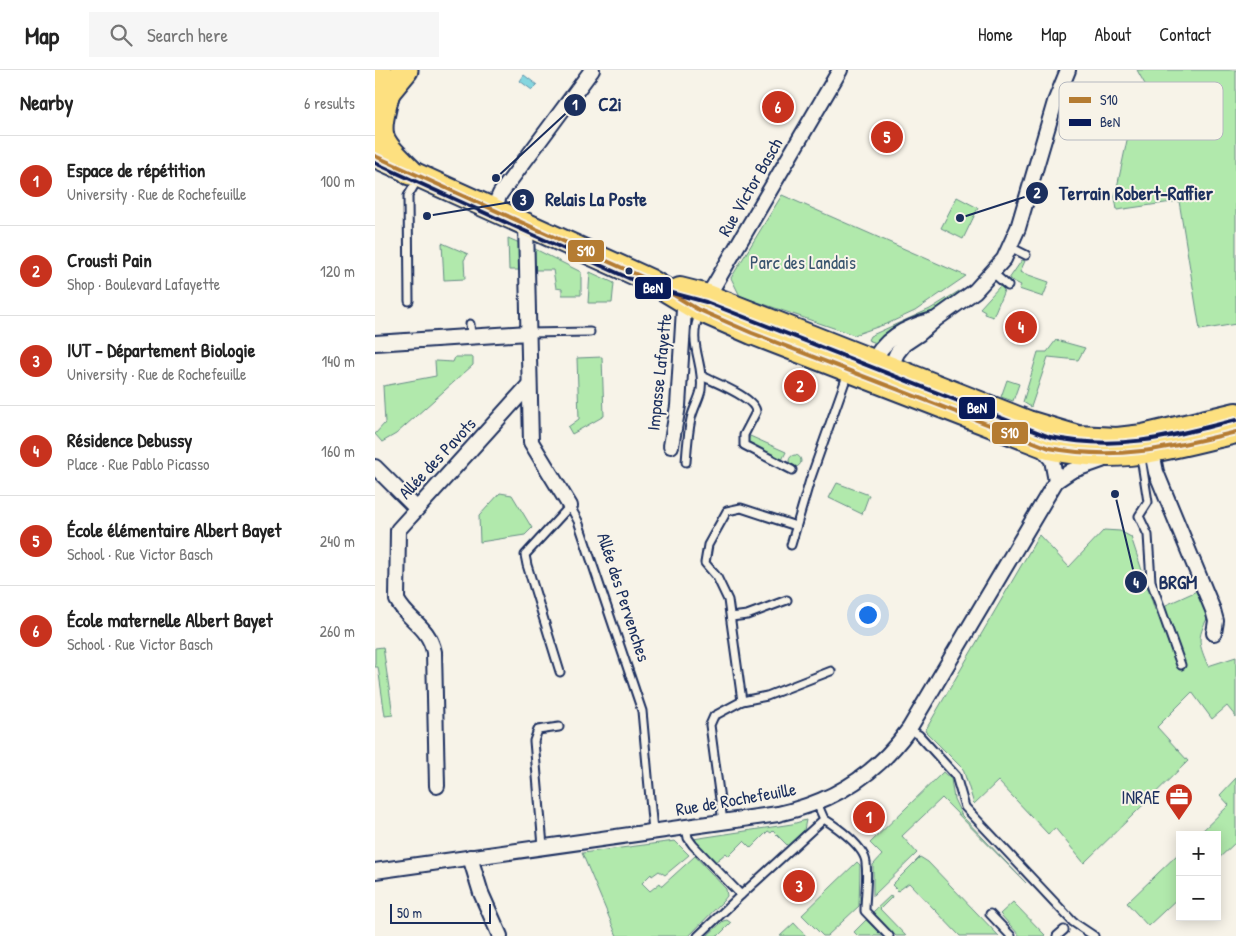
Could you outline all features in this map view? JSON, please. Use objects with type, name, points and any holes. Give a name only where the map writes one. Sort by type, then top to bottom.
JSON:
[{"type":"highway","points":[[405,70],[378,81],[379,136],[383,145],[414,174]]},
{"type":"main road","points":[[375,156],[699,303],[870,370],[1039,444],[1074,454],[1112,457],[1146,453],[1236,432]]},
{"type":"main road","points":[[375,171],[414,174]]},
{"type":"main road","points":[[870,370],[1078,437],[1130,438],[1236,414]]},
{"type":"street","points":[[493,210],[500,194],[592,70]]},
{"type":"street","name":"Rue Victor Basch","points":[[699,303],[840,70]]},
{"type":"street","points":[[1063,82],[1068,70]]},
{"type":"street","points":[[870,370],[877,353],[892,337],[917,324],[936,319],[968,297],[993,273],[1010,247],[1021,220],[1059,92]]},
{"type":"street","points":[[526,225],[529,386]]},
{"type":"street","name":"Impasse Lafayette","points":[[671,446],[678,406],[684,309],[699,303]]},
{"type":"street","points":[[375,343],[471,330],[528,333]]},
{"type":"street","name":"Allée des Pervenches","points":[[529,386],[531,442],[570,506]]},
{"type":"street","name":"Allée des Pavots","points":[[437,786],[434,652],[431,640],[424,629],[397,600],[398,530],[529,386]]},
{"type":"street","points":[[1039,444],[1052,460],[1056,481]]},
{"type":"street","points":[[1146,453],[1155,470],[1213,610],[1216,621],[1215,633]]},
{"type":"street","name":"Rue de Rochefeuille","points":[[375,870],[779,814],[817,803],[851,786],[890,753],[909,729],[1056,481],[1080,467],[1112,457]]},
{"type":"street","points":[[375,467],[416,508]]},
{"type":"street","points":[[470,857],[481,893],[500,936]]},
{"type":"lane","points":[[409,301],[408,196],[414,174]]},
{"type":"lane","points":[[1010,247],[1026,256]]},
{"type":"lane","points":[[993,273],[1008,286]]},
{"type":"lane","points":[[686,462],[691,419],[701,390],[701,376],[695,354],[696,322],[699,303]]},
{"type":"lane","points":[[528,333],[590,332]]},
{"type":"lane","points":[[791,545],[796,526],[870,370]]},
{"type":"lane","points":[[701,376],[744,397],[753,404],[756,412],[744,435],[744,445],[792,470]]},
{"type":"lane","points":[[1146,453],[1148,502],[1139,516],[1148,535],[1151,581],[1181,665]]},
{"type":"lane","points":[[560,672],[525,555],[570,506]]},
{"type":"lane","name":"Allée des Pervenches","points":[[570,506],[587,547],[641,711],[653,831]]},
{"type":"lane","points":[[742,701],[728,600],[717,577],[705,563],[708,545],[727,511],[741,508],[796,526]]},
{"type":"lane","points":[[731,617],[747,615],[787,600]]},
{"type":"lane","points":[[723,822],[709,726],[714,716],[742,701],[767,696],[831,671]]},
{"type":"lane","points":[[543,846],[534,741],[539,730],[559,727]]},
{"type":"lane","points":[[909,729],[919,735],[957,776],[965,808],[1073,922],[1093,936]]},
{"type":"lane","points":[[817,803],[823,819],[837,827],[861,851],[867,861],[865,911],[889,936]]},
{"type":"lane","points":[[698,936],[823,819]]},
{"type":"lane","points":[[686,827],[688,838],[693,845],[741,895]]},
{"type":"lane","points":[[990,914],[1011,936]]},
{"type":"lane","points":[[1057,936],[1064,930]]},
{"type":"green space","points":[[1137,70],[1236,70],[1236,324],[1200,330],[1179,201],[1117,210],[1115,197],[1127,140],[1223,140],[1223,82],[1144,82]]},
{"type":"green space","name":"Parc des Landais","points":[[782,195],[966,276],[915,311],[889,323],[854,335],[740,296],[731,278]]},
{"type":"green space","points":[[957,197],[978,208],[963,239],[941,228]]},
{"type":"green space","points":[[508,238],[522,244],[522,270],[509,270]]},
{"type":"green space","points":[[442,243],[468,254],[464,260],[465,279],[444,280]]},
{"type":"green space","points":[[533,248],[581,272],[581,295],[562,295],[562,289],[556,288],[553,270],[535,270]]},
{"type":"green space","points":[[1022,260],[1025,261],[1020,272],[1049,282],[1043,297],[1019,289],[1021,285],[1009,279]]},
{"type":"green space","points":[[590,272],[614,283],[612,303],[588,303]]},
{"type":"green space","points":[[1000,286],[1005,288],[993,317],[984,314],[985,311],[980,308]]},
{"type":"green space","points":[[959,291],[962,294],[879,344],[868,340],[870,336],[930,309]]},
{"type":"green space","points":[[1056,340],[1085,348],[1078,360],[1048,357],[1031,407],[1023,402],[1038,352],[1047,352]]},
{"type":"green space","points":[[455,357],[473,357],[473,365],[396,434],[382,442],[375,434],[385,423],[383,386],[436,376],[435,361],[453,362]]},
{"type":"green space","points":[[602,357],[604,416],[572,434],[568,427],[579,419],[577,358]]},
{"type":"green space","points":[[1007,380],[1019,384],[1013,401],[1001,397]]},
{"type":"green space","points":[[750,436],[786,452],[782,460],[746,444]]},
{"type":"green space","points":[[795,455],[801,461],[795,467],[789,461]]},
{"type":"green space","points":[[837,483],[869,495],[862,514],[829,498]]},
{"type":"green space","points":[[500,493],[512,495],[532,528],[525,535],[480,542],[479,516]]},
{"type":"green space","points":[[1104,530],[1120,531],[1131,537],[1155,610],[1199,590],[1208,617],[1200,636],[1200,642],[1208,666],[1236,657],[1236,717],[1227,706],[1212,719],[1192,692],[1157,727],[1188,761],[1084,863],[1055,828],[1048,834],[998,781],[974,804],[963,769],[925,731],[1039,535],[1069,567]]},
{"type":"green space","points":[[383,647],[393,715],[385,716],[378,667],[375,667],[375,648]]},
{"type":"green space","points":[[943,772],[951,779],[954,799],[962,816],[1026,883],[942,798],[902,836],[917,853],[873,896],[873,865],[882,855],[870,843]]},
{"type":"green space","points":[[1236,778],[1236,842],[1221,856],[1221,831],[1202,831],[1229,805],[1220,795]]},
{"type":"green space","points":[[806,820],[804,830],[788,846],[773,831],[771,833],[768,831],[751,848],[744,841],[729,856],[726,853],[715,862],[693,839],[792,824]]},
{"type":"green space","points":[[675,841],[689,855],[665,875],[659,871],[652,876],[651,874],[642,883],[650,891],[660,883],[662,886],[695,856],[726,889],[727,896],[689,936],[617,936],[582,853]]},
{"type":"green space","points":[[1176,856],[1176,900],[1148,926],[1127,903]]},
{"type":"green space","points":[[920,857],[928,862],[999,936],[960,936],[909,883],[898,891],[892,885]]},
{"type":"green space","points":[[857,862],[860,865],[859,906],[827,936],[823,936],[802,915]]},
{"type":"green space","points":[[891,895],[892,897],[880,909],[906,936],[896,936],[873,912]]},
{"type":"green space","points":[[1013,902],[1044,936],[1020,936],[1000,914]]},
{"type":"green space","points":[[727,920],[731,923],[718,936],[707,936],[723,921]]},
{"type":"green space","points":[[866,920],[882,936],[858,936],[854,932]]},
{"type":"green space","points":[[794,923],[806,936],[780,936]]},
{"type":"water","points":[[524,75],[537,85],[532,90],[520,81]]},
{"type":"transit line","name":"S10","points":[[375,156],[649,280],[697,309],[752,333],[1049,448],[1074,452],[1121,453],[1165,448],[1236,432]]},
{"type":"transit line","name":"BeN","points":[[375,163],[646,286],[706,302],[1050,437],[1099,443],[1144,440],[1166,437],[1236,420]]},
{"type":"place","name":"École maternelle Albert Bayet","points":[[778,107]]},
{"type":"place","name":"École élémentaire Albert Bayet","points":[[887,137]]},
{"type":"place","name":"C2i","points":[[496,178]]},
{"type":"place","name":"Relais La Poste","points":[[427,216]]},
{"type":"place","name":"Terrain Robert-Raffier","points":[[960,218]]},
{"type":"place","name":"Résidence Debussy","points":[[1021,327]]},
{"type":"place","name":"Crousti Pain","points":[[800,386]]},
{"type":"place","name":"BRGM","points":[[1115,494]]},
{"type":"place","name":"Espace de répétition","points":[[869,817]]},
{"type":"place","name":"INRAE","points":[[1179,821]]},
{"type":"place","name":"IUT - Département Biologie","points":[[799,886]]}]
